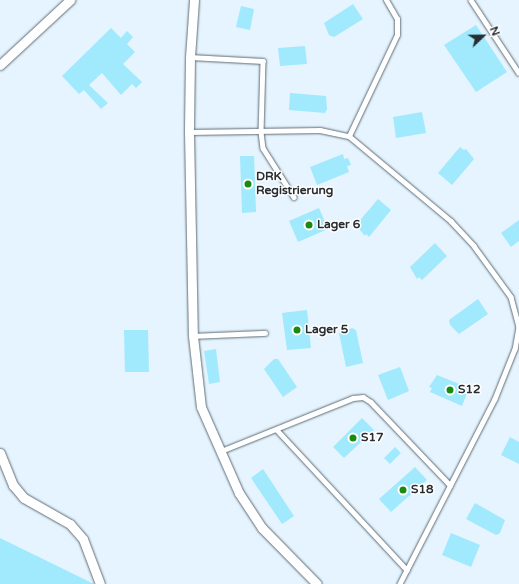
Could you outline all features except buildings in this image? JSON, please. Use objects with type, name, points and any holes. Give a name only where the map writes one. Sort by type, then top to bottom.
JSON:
[{"type":"street","points":[[0,65],[70,0]]},
{"type":"street","points":[[194,0],[190,57],[189,132],[193,336],[201,407],[219,452],[239,493],[262,528],[313,583]]},
{"type":"street","points":[[0,453],[13,485],[24,498],[70,524],[83,539],[100,584]]},
{"type":"lane","points":[[349,136],[397,35],[397,19],[386,0]]},
{"type":"lane","points":[[471,0],[519,73]]},
{"type":"lane","points":[[190,57],[263,61],[261,132],[263,148],[294,197]]},
{"type":"lane","points":[[189,132],[320,130],[349,136],[451,221],[474,246],[511,297],[516,308],[519,327],[515,349],[496,399],[450,485],[400,584]]},
{"type":"lane","points":[[193,336],[265,333]]},
{"type":"lane","points":[[219,452],[277,430],[353,398],[366,398],[450,485]]},
{"type":"lane","points":[[277,430],[407,570]]},
{"type":"place","name":"DRK Registrierung","points":[[248,184]]},
{"type":"place","name":"Lager 6","points":[[309,225]]},
{"type":"place","name":"Lager 5","points":[[297,330]]},
{"type":"place","name":"S12","points":[[450,390]]},
{"type":"place","name":"S17","points":[[353,438]]},
{"type":"place","name":"S18","points":[[403,490]]}]
